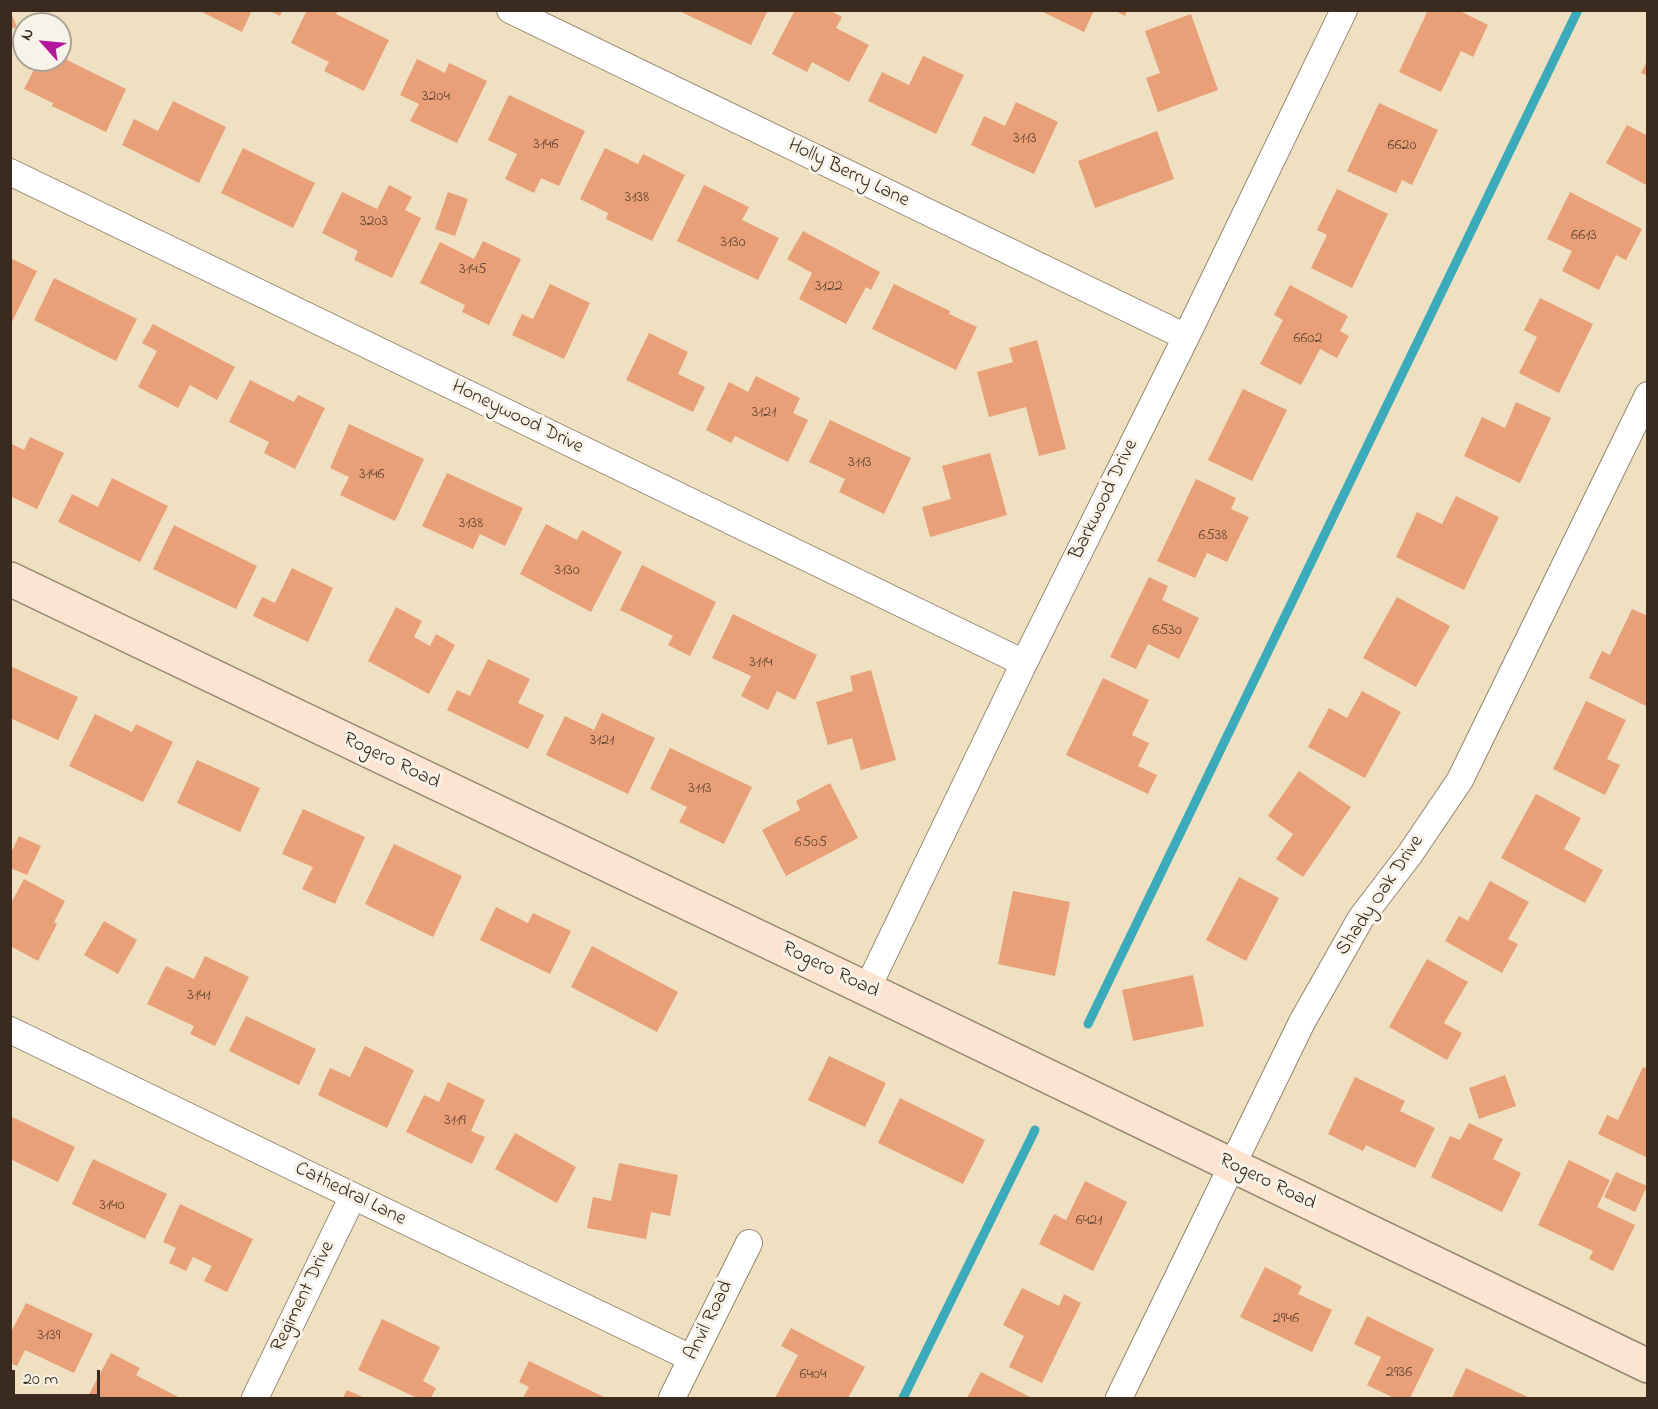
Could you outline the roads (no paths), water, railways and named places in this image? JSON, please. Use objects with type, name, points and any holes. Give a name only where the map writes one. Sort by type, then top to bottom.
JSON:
[{"type":"street","name":"Holly Berry Lane","points":[[510,10],[1186,338]]},
{"type":"street","name":"Barkwood Drive","points":[[867,989],[1344,10]]},
{"type":"street","name":"Honeywood Drive","points":[[10,172],[1024,663]]},
{"type":"street","name":"Shady Oak Drive","points":[[1119,1398],[1302,1022],[1361,918],[1410,854],[1460,780],[1647,395]]},
{"type":"street","name":"Rogero Road","points":[[10,579],[1233,1166],[1645,1360]]},
{"type":"street","name":"Cathedral Lane","points":[[10,1030],[352,1197],[691,1358]]},
{"type":"street","name":"Regiment Drive","points":[[255,1398],[352,1197]]},
{"type":"street","name":"Anvil Road","points":[[672,1398],[749,1243]]},
{"type":"waterway","points":[[1088,1024],[1578,10]]},
{"type":"waterway","points":[[903,1398],[1035,1130]]}]
